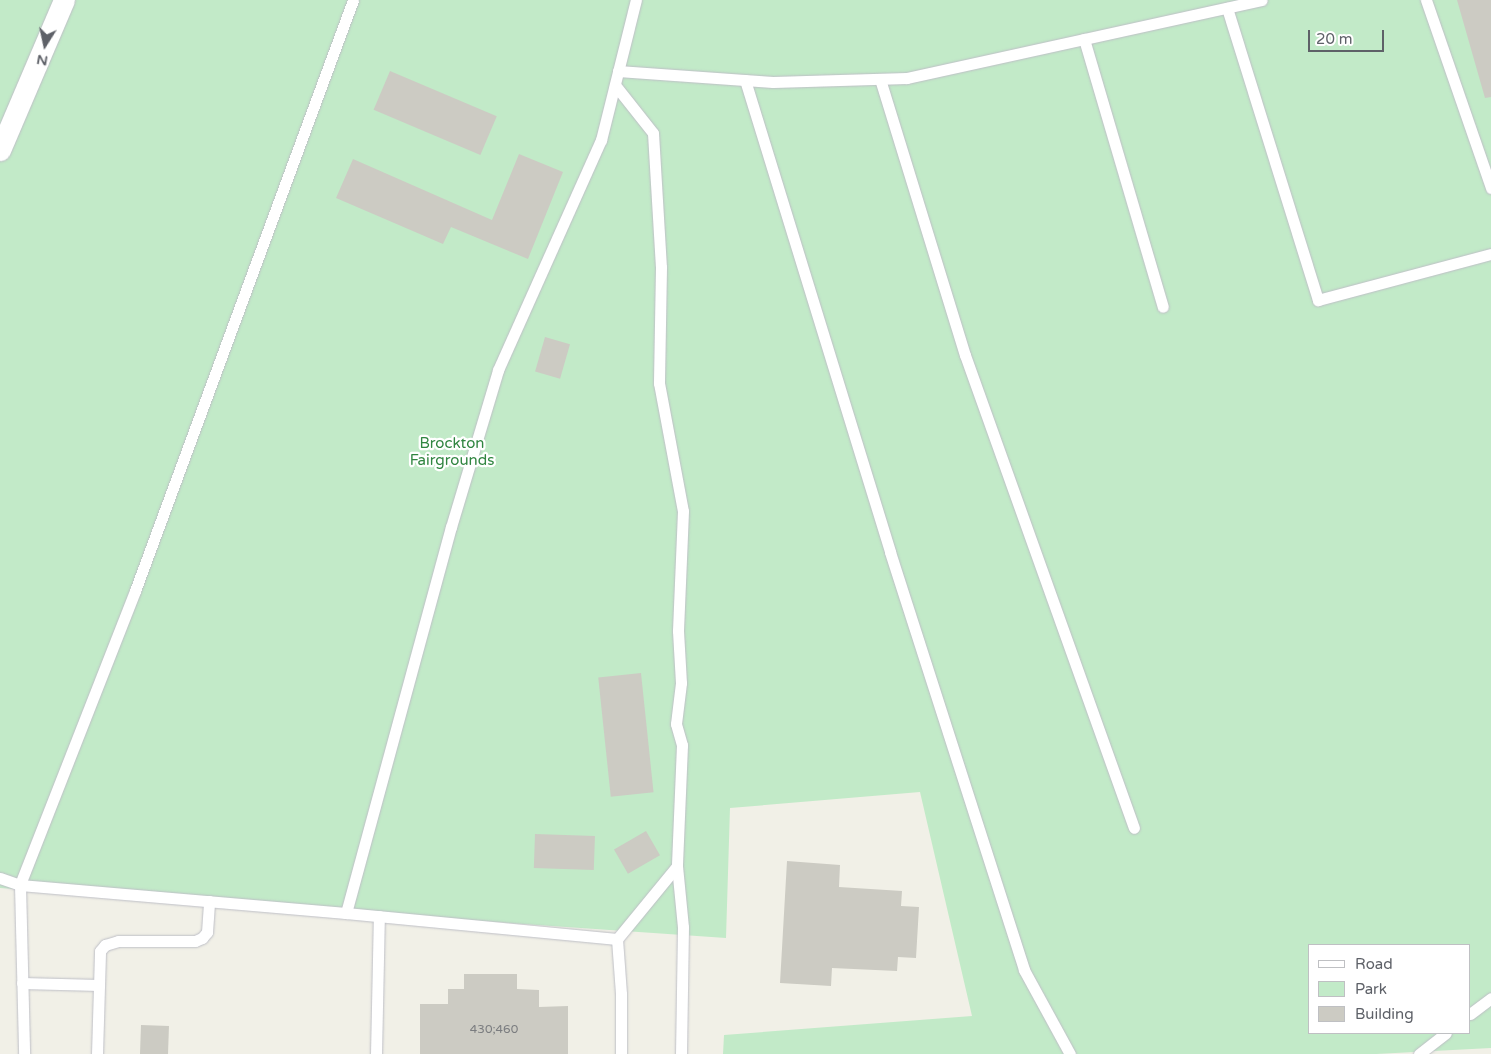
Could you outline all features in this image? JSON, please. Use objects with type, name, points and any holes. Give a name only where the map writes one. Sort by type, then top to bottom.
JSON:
[{"type":"street","points":[[1,147],[64,0]]},
{"type":"lane","points":[[24,1054],[20,885],[135,591],[353,0]]},
{"type":"lane","points":[[346,913],[451,527],[498,370],[601,140],[636,0]]},
{"type":"lane","points":[[618,71],[745,80],[906,78],[1262,0]]},
{"type":"lane","points":[[1426,0],[1491,188]]},
{"type":"lane","points":[[1227,8],[1318,300],[1491,254]]},
{"type":"lane","points":[[1084,39],[1163,307]]},
{"type":"lane","points":[[880,79],[965,355],[1134,828]]},
{"type":"lane","points":[[745,80],[890,552],[1024,970],[1070,1054]]},
{"type":"lane","points":[[615,85],[653,133],[661,267],[659,383],[683,511],[678,630],[681,683],[676,724],[682,745],[677,866],[683,927],[681,1054]]},
{"type":"lane","points":[[621,1054],[622,994],[617,939],[677,866]]},
{"type":"lane","points":[[0,878],[20,885],[617,939]]},
{"type":"lane","points":[[97,1054],[100,951],[105,945],[118,940],[202,938],[206,932],[209,901]]},
{"type":"lane","points":[[376,1054],[378,916]]},
{"type":"lane","points":[[22,983],[99,985]]},
{"type":"lane","points":[[1471,1013],[1491,998]]},
{"type":"lane","points":[[1419,1054],[1445,1034]]},
{"type":"green space","name":"Brockton Fairgrounds","points":[[0,0],[1491,0],[1491,1048],[1376,1054],[723,1054],[724,1035],[972,1016],[920,792],[730,808],[726,938],[0,888]]},
{"type":"building","points":[[1457,0],[1491,0],[1491,97],[1485,98]]},
{"type":"building","points":[[390,71],[497,116],[480,155],[374,110]]},
{"type":"building","points":[[519,154],[563,172],[528,259],[451,227],[443,244],[336,198],[353,159],[492,220]]},
{"type":"building","points":[[545,337],[570,344],[560,379],[535,372]]},
{"type":"building","points":[[641,673],[654,792],[611,797],[598,677]]},
{"type":"building","points":[[646,831],[660,855],[628,874],[614,850]]},
{"type":"building","points":[[535,834],[595,836],[594,870],[534,868]]},
{"type":"building","points":[[787,861],[840,865],[839,887],[902,891],[901,906],[919,907],[916,958],[898,957],[897,971],[832,968],[831,986],[780,983]]},
{"type":"building","points":[[464,974],[517,974],[517,989],[539,990],[539,1007],[568,1006],[568,1054],[420,1054],[420,1004],[448,1004],[448,989],[464,989]]},
{"type":"building","points":[[141,1025],[169,1026],[168,1054],[140,1054]]}]
